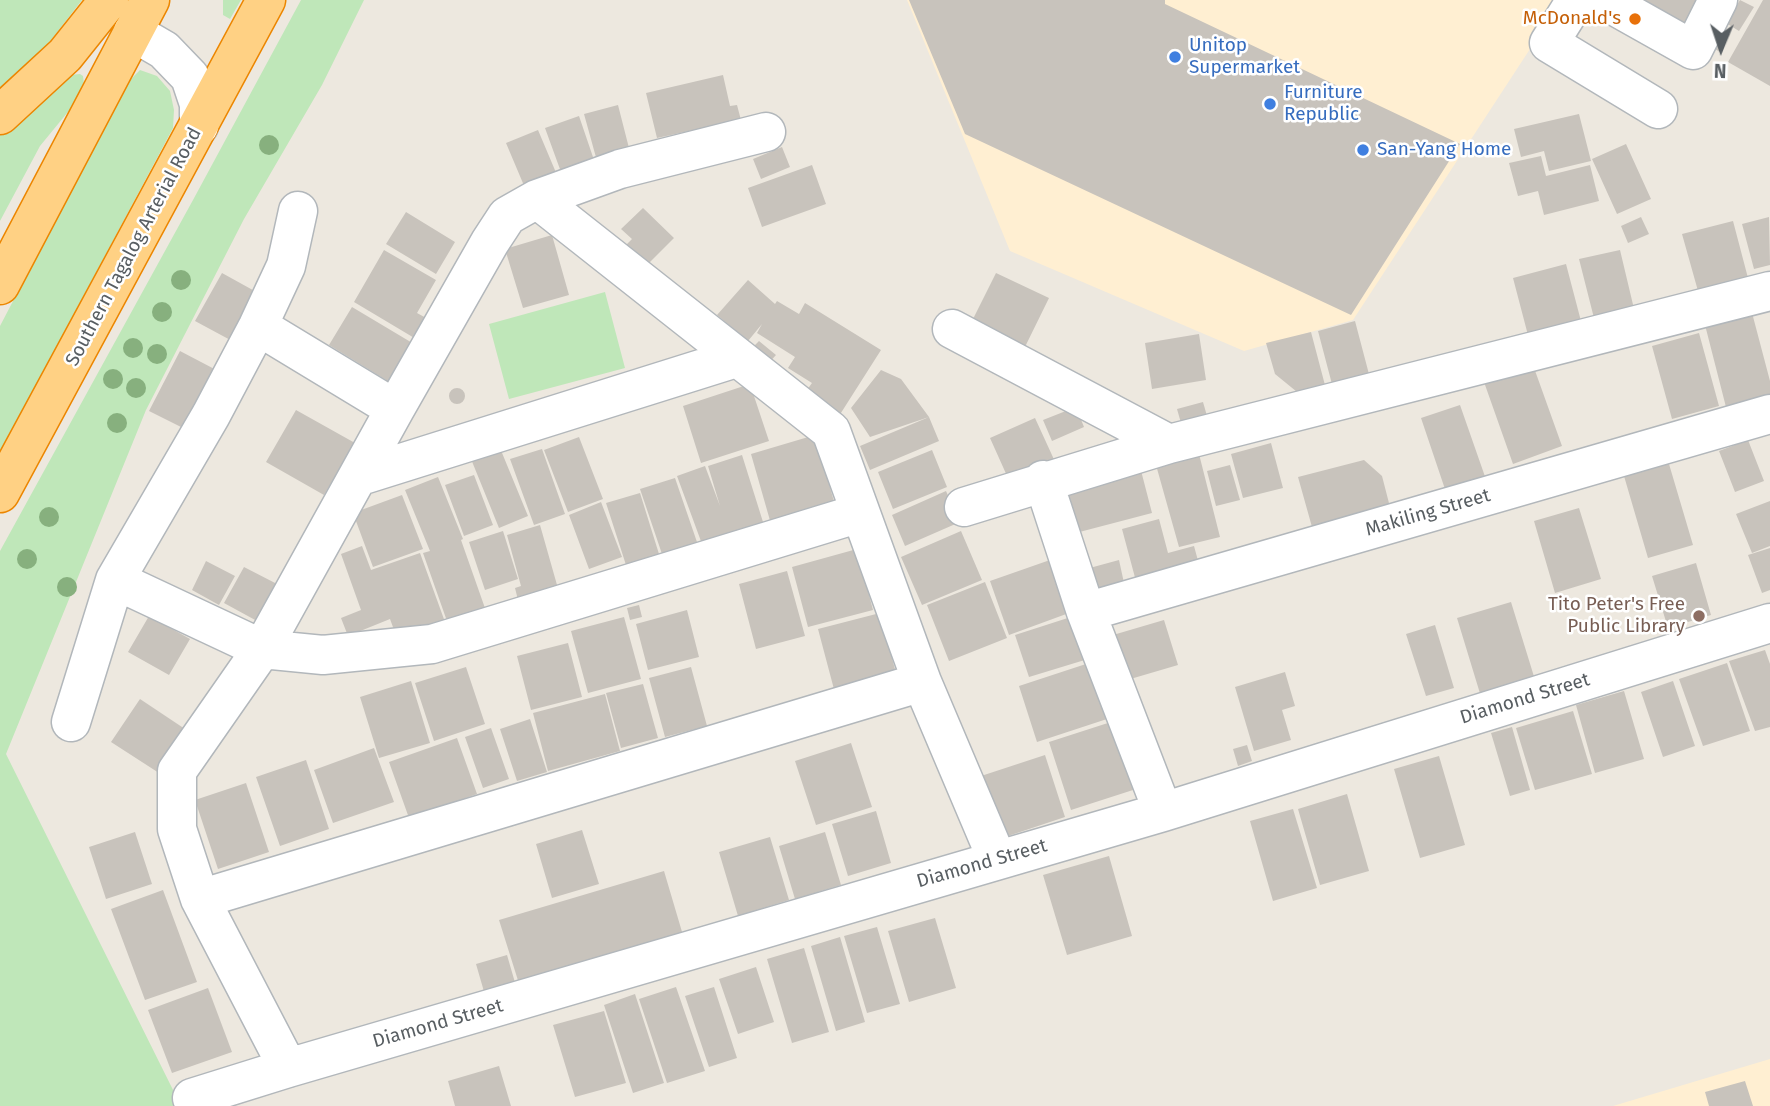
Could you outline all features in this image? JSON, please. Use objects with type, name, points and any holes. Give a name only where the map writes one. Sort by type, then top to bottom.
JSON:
[{"type":"highway","points":[[0,115],[65,55],[109,0]]},
{"type":"highway","name":"Southern Tagalog Arterial Road","points":[[0,493],[266,0]]},
{"type":"highway","points":[[0,285],[141,16]]},
{"type":"street","points":[[1576,0],[1549,43],[1658,109]]},
{"type":"street","points":[[1604,0],[1693,50],[1718,0]]},
{"type":"street","points":[[141,16],[164,50],[190,77],[199,104],[199,126]]},
{"type":"street","points":[[288,1068],[200,899],[177,829],[177,771],[262,649],[395,409],[507,216],[537,199],[620,169],[766,132]]},
{"type":"street","points":[[537,199],[831,431],[922,682],[997,859]]},
{"type":"street","points":[[71,722],[115,579],[211,415],[258,326],[286,266],[298,211]]},
{"type":"street","points":[[964,507],[1043,480],[1169,444],[1770,291]]},
{"type":"street","points":[[258,326],[395,409]]},
{"type":"street","points":[[952,329],[1169,444]]},
{"type":"street","points":[[360,475],[736,358]]},
{"type":"street","name":"Makiling Street","points":[[1086,612],[1770,414]]},
{"type":"street","points":[[1043,480],[1086,612],[1163,812]]},
{"type":"street","points":[[115,579],[262,649],[323,655],[432,644],[860,513]]},
{"type":"street","name":"Diamond Street","points":[[192,1098],[1163,812],[1770,623]]},
{"type":"street","points":[[200,899],[922,682]]},
{"type":"shaded area","points":[[907,0],[1562,0],[1353,320],[1244,351],[1010,251]]},
{"type":"shaded area","points":[[1770,1059],[1770,1106],[1613,1106]]},
{"type":"green space","points":[[0,0],[82,0],[34,62],[0,95]]},
{"type":"green space","points":[[223,0],[241,0],[230,19],[223,15]]},
{"type":"green space","points":[[301,0],[364,0],[322,85],[244,219],[146,410],[6,754],[181,1106],[0,1106],[0,551]]},
{"type":"green space","points":[[140,70],[157,76],[170,91],[174,110],[173,128],[0,453],[0,326],[127,83]]},
{"type":"green space","points":[[80,74],[84,84],[72,107],[40,146],[0,221],[0,134],[70,75]]},
{"type":"green space","points":[[605,292],[625,368],[509,399],[489,324]]},
{"type":"building","points":[[909,0],[1165,0],[1165,4],[1460,144],[1351,315],[965,134]]},
{"type":"building","points":[[1644,0],[1705,0],[1687,28]]},
{"type":"building","points":[[1740,0],[1754,7],[1739,31],[1726,23]]},
{"type":"building","points":[[1763,0],[1770,0],[1770,86],[1728,62]]},
{"type":"building","points":[[1712,24],[1730,34],[1720,52],[1701,41]]},
{"type":"building","points":[[723,75],[730,106],[737,105],[742,124],[713,131],[712,126],[657,138],[646,93]]},
{"type":"building","points":[[618,105],[630,152],[597,161],[584,114]]},
{"type":"building","points":[[1579,114],[1591,161],[1549,171],[1544,151],[1521,157],[1514,129]]},
{"type":"building","points":[[579,116],[594,160],[561,172],[545,128]]},
{"type":"building","points":[[538,130],[557,175],[525,188],[506,143]]},
{"type":"building","points":[[1626,144],[1651,199],[1617,214],[1592,159]]},
{"type":"building","points":[[782,147],[790,167],[761,179],[753,159]]},
{"type":"building","points":[[1541,156],[1546,176],[1590,165],[1599,201],[1544,215],[1538,191],[1518,196],[1509,163]]},
{"type":"building","points":[[812,165],[826,204],[762,227],[748,188]]},
{"type":"building","points":[[643,208],[674,238],[642,270],[621,250],[632,239],[621,229]]},
{"type":"building","points":[[406,212],[455,242],[436,274],[386,244]]},
{"type":"building","points":[[1641,217],[1649,234],[1628,243],[1621,226]]},
{"type":"building","points":[[1769,217],[1770,265],[1754,269],[1742,224]]},
{"type":"building","points":[[1733,221],[1748,278],[1698,291],[1682,234]]},
{"type":"building","points":[[552,235],[569,295],[523,308],[505,249]]},
{"type":"building","points":[[384,250],[436,280],[417,313],[428,319],[416,339],[354,302]]},
{"type":"building","points":[[1620,250],[1635,313],[1595,322],[1579,259]]},
{"type":"building","points":[[1566,264],[1582,325],[1529,339],[1513,278]]},
{"type":"building","points":[[222,273],[260,294],[234,342],[195,321]]},
{"type":"building","points":[[996,273],[1049,298],[1022,353],[969,327]]},
{"type":"building","points":[[748,280],[775,304],[777,301],[799,314],[805,303],[881,350],[839,416],[804,394],[812,383],[788,368],[795,357],[757,333],[762,324],[748,341],[717,315]]},
{"type":"building","points":[[352,307],[414,344],[391,383],[329,345]]},
{"type":"building","points":[[1751,309],[1770,381],[1770,400],[1727,411],[1704,321]]},
{"type":"building","points":[[1355,321],[1370,378],[1333,388],[1318,331]]},
{"type":"building","points":[[1311,332],[1326,389],[1302,396],[1275,374],[1266,343]]},
{"type":"building","points":[[1699,333],[1719,406],[1672,419],[1652,346]]},
{"type":"building","points":[[1199,334],[1206,380],[1152,389],[1145,343]]},
{"type":"building","points":[[759,341],[776,355],[765,367],[748,352]]},
{"type":"building","points":[[180,351],[222,373],[191,432],[149,411]]},
{"type":"building","points":[[1533,365],[1562,446],[1513,464],[1484,382]]},
{"type":"building","points":[[881,370],[901,379],[929,417],[870,437],[851,408]]},
{"type":"building","points":[[750,384],[769,441],[701,463],[683,406]]},
{"type":"building","points":[[457,388],[465,396],[457,404],[449,396]]},
{"type":"building","points":[[1203,402],[1209,423],[1183,430],[1177,409]]},
{"type":"building","points":[[1460,405],[1489,488],[1449,501],[1421,418]]},
{"type":"building","points":[[1076,407],[1084,427],[1052,441],[1043,420]]},
{"type":"building","points":[[296,410],[355,443],[324,495],[266,462]]},
{"type":"building","points":[[929,417],[939,441],[870,470],[860,446]]},
{"type":"building","points":[[1035,418],[1057,466],[1012,487],[990,438]]},
{"type":"building","points":[[815,435],[835,505],[771,524],[751,454]]},
{"type":"building","points":[[579,437],[603,499],[568,512],[544,450]]},
{"type":"building","points":[[1748,440],[1764,481],[1735,492],[1719,451]]},
{"type":"building","points":[[1271,443],[1283,488],[1243,498],[1231,454]]},
{"type":"building","points":[[500,448],[528,516],[499,528],[471,459]]},
{"type":"building","points":[[542,449],[565,514],[534,525],[510,459]]},
{"type":"building","points":[[932,450],[947,487],[893,509],[878,472]]},
{"type":"building","points":[[1199,454],[1220,537],[1179,547],[1156,465]]},
{"type":"building","points":[[742,455],[763,522],[702,544],[677,476],[705,466],[720,506],[708,466]]},
{"type":"building","points":[[1138,459],[1152,513],[1068,535],[1054,481]]},
{"type":"building","points":[[1364,460],[1382,476],[1390,507],[1312,527],[1298,477]]},
{"type":"building","points":[[1669,464],[1693,545],[1648,558],[1624,476]]},
{"type":"building","points":[[1230,465],[1240,500],[1216,506],[1207,471]]},
{"type":"building","points":[[474,475],[493,525],[464,536],[445,485]]},
{"type":"building","points":[[438,477],[463,539],[461,540],[486,611],[448,624],[423,553],[430,551],[405,490]]},
{"type":"building","points":[[675,478],[698,545],[663,557],[640,489]]},
{"type":"building","points":[[946,491],[960,522],[905,546],[892,515]]},
{"type":"building","points":[[640,493],[659,554],[626,565],[606,503]]},
{"type":"building","points":[[402,495],[423,549],[373,567],[353,513]]},
{"type":"building","points":[[1770,501],[1770,546],[1752,553],[1736,514]]},
{"type":"building","points":[[601,502],[622,557],[589,569],[569,515]]},
{"type":"building","points":[[1579,508],[1601,579],[1555,593],[1534,521]]},
{"type":"building","points":[[1159,519],[1168,553],[1194,546],[1200,568],[1137,585],[1122,529]]},
{"type":"building","points":[[540,525],[559,592],[519,604],[515,588],[521,586],[507,535]]},
{"type":"building","points":[[503,531],[518,579],[485,590],[469,542]]},
{"type":"building","points":[[961,531],[982,580],[922,605],[901,557]]},
{"type":"building","points":[[362,546],[371,570],[420,553],[445,622],[397,638],[390,619],[348,636],[341,618],[361,610],[341,554]]},
{"type":"building","points":[[1770,548],[1770,590],[1762,593],[1748,555]]},
{"type":"building","points":[[857,549],[873,610],[808,627],[792,567]]},
{"type":"building","points":[[1050,560],[1069,613],[1009,635],[990,581]]},
{"type":"building","points":[[1119,560],[1124,583],[1092,591],[1086,569]]},
{"type":"building","points":[[206,561],[235,576],[219,605],[192,590]]},
{"type":"building","points":[[1696,563],[1711,615],[1668,628],[1652,576]]},
{"type":"building","points":[[244,567],[277,584],[257,621],[224,603]]},
{"type":"building","points":[[787,571],[805,636],[756,649],[739,584]]},
{"type":"building","points":[[985,582],[1007,638],[949,661],[927,605]]},
{"type":"building","points":[[1511,602],[1536,683],[1482,700],[1457,618]]},
{"type":"building","points":[[639,605],[642,617],[630,620],[627,608]]},
{"type":"building","points":[[687,610],[699,657],[648,670],[636,624]]},
{"type":"building","points":[[880,613],[897,677],[835,693],[818,629]]},
{"type":"building","points":[[149,616],[190,639],[169,675],[128,652]]},
{"type":"building","points":[[1074,616],[1088,659],[1029,677],[1015,635]]},
{"type":"building","points":[[624,617],[641,679],[588,693],[571,631]]},
{"type":"building","points":[[1164,620],[1178,665],[1127,680],[1113,635]]},
{"type":"building","points":[[1435,625],[1454,688],[1426,696],[1406,634]]},
{"type":"building","points":[[568,643],[582,697],[531,710],[517,656]]},
{"type":"building","points":[[1765,650],[1770,664],[1770,727],[1755,731],[1729,661]]},
{"type":"building","points":[[1089,663],[1107,719],[1037,742],[1019,686]]},
{"type":"building","points":[[1727,663],[1750,731],[1703,746],[1679,679]]},
{"type":"building","points":[[466,667],[485,724],[434,741],[415,683]]},
{"type":"building","points":[[691,667],[707,726],[665,737],[649,678]]},
{"type":"building","points":[[1285,672],[1295,706],[1282,710],[1291,740],[1254,751],[1235,687]]},
{"type":"building","points":[[411,681],[430,743],[379,758],[360,697]]},
{"type":"building","points":[[1673,681],[1695,746],[1663,757],[1641,692]]},
{"type":"building","points":[[643,684],[658,738],[621,748],[606,693]]},
{"type":"building","points":[[1624,691],[1644,759],[1595,773],[1576,705]]},
{"type":"building","points":[[605,694],[620,751],[548,771],[533,713]]},
{"type":"building","points":[[140,699],[188,731],[159,773],[111,742]]},
{"type":"building","points":[[1573,711],[1592,774],[1535,790],[1516,728]]},
{"type":"building","points":[[530,719],[547,772],[517,781],[500,729]]},
{"type":"building","points":[[1111,722],[1133,790],[1071,810],[1049,742]]},
{"type":"building","points":[[1512,727],[1530,790],[1510,796],[1491,733]]},
{"type":"building","points":[[491,728],[509,779],[483,788],[465,737]]},
{"type":"building","points":[[457,738],[477,794],[409,818],[389,762]]},
{"type":"building","points":[[851,743],[872,807],[816,825],[795,761]]},
{"type":"building","points":[[1247,745],[1252,761],[1238,766],[1233,749]]},
{"type":"building","points":[[374,748],[394,802],[333,823],[314,770]]},
{"type":"building","points":[[1045,755],[1065,817],[999,839],[978,777]]},
{"type":"building","points":[[1439,756],[1465,845],[1420,858],[1394,769]]},
{"type":"building","points":[[306,760],[329,829],[280,846],[256,777]]},
{"type":"building","points":[[246,783],[269,852],[218,869],[195,800]]},
{"type":"building","points":[[1347,794],[1369,871],[1320,885],[1298,809]]},
{"type":"building","points":[[1293,809],[1317,888],[1273,901],[1250,821]]},
{"type":"building","points":[[876,811],[891,863],[848,876],[832,824]]},
{"type":"building","points":[[582,830],[599,884],[552,898],[536,844]]},
{"type":"building","points":[[135,832],[152,884],[106,899],[89,847]]},
{"type":"building","points":[[825,832],[841,885],[795,899],[779,846]]},
{"type":"building","points":[[770,837],[789,900],[738,916],[719,852]]},
{"type":"building","points":[[1109,856],[1132,936],[1067,955],[1043,875]]},
{"type":"building","points":[[664,871],[685,942],[521,990],[499,920]]},
{"type":"building","points":[[163,890],[197,982],[145,1000],[111,909]]},
{"type":"building","points":[[935,918],[956,988],[909,1002],[888,931]]},
{"type":"building","points":[[877,927],[900,1004],[867,1013],[844,936]]},
{"type":"building","points":[[840,937],[865,1022],[836,1031],[811,946]]},
{"type":"building","points":[[804,948],[829,1032],[792,1043],[767,959]]},
{"type":"building","points":[[507,955],[516,986],[485,995],[476,964]]},
{"type":"building","points":[[756,967],[774,1022],[738,1034],[719,979]]},
{"type":"building","points":[[676,987],[705,1071],[667,1083],[639,999]]},
{"type":"building","points":[[714,987],[737,1058],[709,1067],[685,996]]},
{"type":"building","points":[[208,988],[232,1052],[172,1073],[148,1010]]},
{"type":"building","points":[[635,994],[664,1083],[633,1093],[604,1005]]},
{"type":"building","points":[[604,1011],[626,1083],[575,1097],[553,1025]]},
{"type":"building","points":[[499,1066],[511,1106],[455,1106],[448,1081]]},
{"type":"building","points":[[1745,1081],[1753,1106],[1709,1106],[1705,1092]]},
{"type":"place","name":"McDonald's","points":[[1635,19]]},
{"type":"place","name":"Unitop Supermarket","points":[[1175,57]]},
{"type":"place","name":"Furniture Republic","points":[[1270,104]]},
{"type":"place","name":"San-Yang Home","points":[[1363,150]]},
{"type":"place","name":"Tito Peter's Free Public Library","points":[[1699,616]]}]
